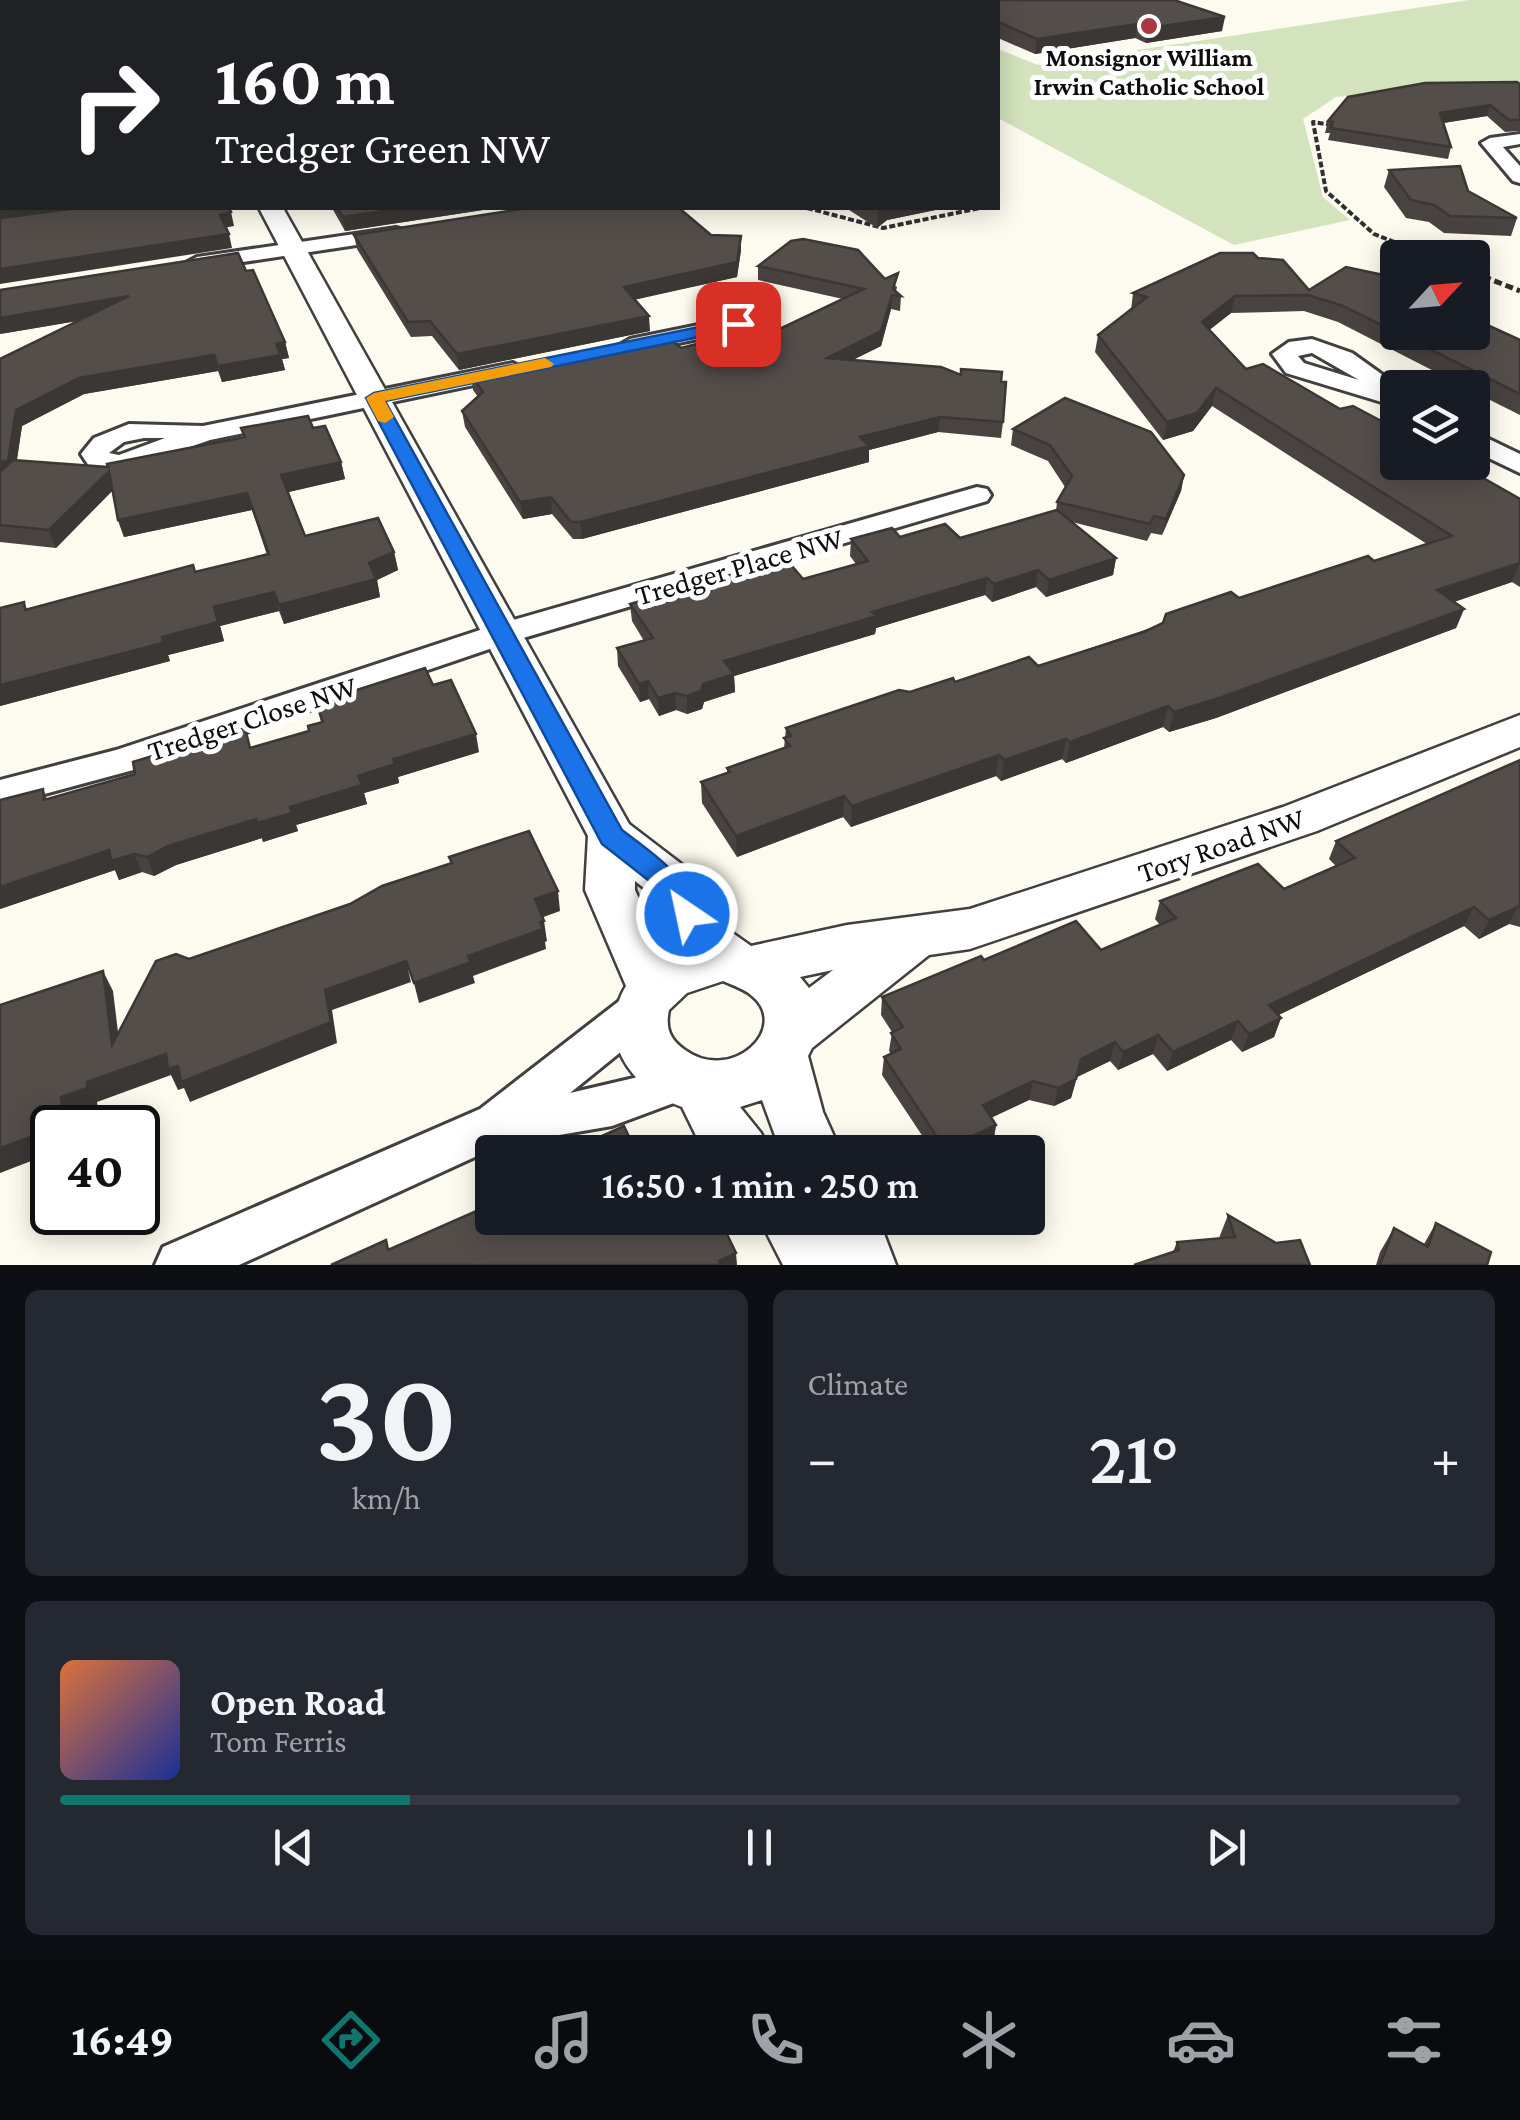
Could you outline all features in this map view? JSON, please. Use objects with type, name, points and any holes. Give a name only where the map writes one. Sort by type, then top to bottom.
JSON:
[{"type":"street","points":[[1520,139],[1490,143],[1520,178]]},
{"type":"street","points":[[272,210],[612,836],[667,879],[699,936],[776,981],[789,1000],[787,1044],[794,1112],[804,1135]]},
{"type":"street","points":[[176,266],[422,229]]},
{"type":"street","points":[[605,351],[738,324]]},
{"type":"street","points":[[203,434],[530,367]]},
{"type":"street","points":[[1490,449],[1520,466]]},
{"type":"street","name":"Tredger Place NW","points":[[501,634],[976,496]]},
{"type":"street","name":"Tredger Close NW","points":[[0,793],[124,760],[501,634]]},
{"type":"street","name":"Tory Road NW","points":[[648,998],[685,965],[740,963],[970,929],[1300,819],[1520,730]]},
{"type":"street","points":[[612,836],[610,890],[648,998],[640,1031],[648,1051],[667,1074],[693,1083],[727,1135]]},
{"type":"street","name":"Tory Road NW","points":[[693,1083],[731,1087],[762,1075],[787,1044],[914,937]]},
{"type":"street","points":[[181,1265],[497,1124],[648,998]]},
{"type":"street","points":[[497,1124],[572,1116],[628,1104],[693,1083]]},
{"type":"street","points":[[800,1235],[818,1265]]},
{"type":"street","points":[[853,1235],[864,1265]]},
{"type":"path","points":[[1332,125],[1313,122],[1326,191],[1374,234],[1389,240]]},
{"type":"path","points":[[815,210],[883,228],[970,210]]},
{"type":"path","points":[[1490,279],[1520,291]]},
{"type":"green space","points":[[1469,0],[1520,0],[1520,82],[1336,97],[1303,119],[1323,197],[1350,220],[1234,245],[1000,119],[1000,50],[1038,65]]},
{"type":"building","name":"Monsignor William Irwin Catholic School","points":[[1000,0],[1174,0],[1225,17],[1149,28],[1137,24],[1037,39],[1000,23]]},
{"type":"building","points":[[1517,82],[1520,120],[1509,120],[1490,105],[1440,113],[1451,147],[1331,128],[1333,122],[1328,121],[1348,97],[1425,83]]},
{"type":"building","points":[[1460,166],[1468,191],[1517,218],[1450,216],[1434,205],[1411,200],[1389,170]]},
{"type":"building","points":[[62,210],[231,212],[220,215],[229,234],[0,269],[0,218]]},
{"type":"building","points":[[338,210],[390,210],[343,217]]},
{"type":"building","points":[[515,210],[681,210],[711,235],[741,236],[737,262],[624,287],[649,316],[457,354],[430,321],[408,322],[354,235]]},
{"type":"building","points":[[803,239],[858,250],[885,279],[898,273],[893,289],[901,296],[892,295],[881,331],[827,358],[941,367],[961,375],[961,369],[1002,372],[1001,382],[1006,382],[1003,422],[940,417],[860,437],[869,446],[580,522],[571,522],[551,497],[520,502],[462,411],[483,392],[471,375],[665,335],[681,348],[697,344],[701,349],[763,332],[767,335],[864,289],[758,266],[791,241]]},
{"type":"building","points":[[238,253],[246,271],[253,270],[285,342],[276,344],[281,355],[218,366],[214,355],[79,378],[16,410],[8,461],[0,462],[0,359],[129,296],[0,318],[0,290]]},
{"type":"building","points":[[1220,253],[1253,253],[1258,258],[1283,260],[1309,290],[1346,267],[1380,274],[1380,324],[1343,306],[1308,295],[1235,296],[1202,322],[1246,369],[1263,364],[1340,409],[1353,406],[1380,420],[1380,480],[1487,480],[1520,499],[1520,563],[1437,590],[1464,609],[1222,697],[1174,712],[1168,706],[1070,742],[1066,739],[1004,760],[999,755],[852,806],[844,796],[736,836],[701,782],[730,772],[727,768],[790,746],[784,738],[791,736],[786,728],[899,690],[910,692],[953,678],[955,682],[1029,657],[1038,666],[1144,632],[1163,623],[1166,614],[1231,592],[1239,598],[1368,556],[1374,561],[1452,536],[1216,388],[1197,413],[1167,422],[1098,335],[1147,297],[1133,293]]},
{"type":"building","points":[[1490,326],[1520,340],[1520,394],[1490,379],[1490,370],[1472,370],[1432,350],[1490,350]]},
{"type":"building","points":[[1065,398],[1151,432],[1184,475],[1166,519],[1154,516],[1150,524],[1057,502],[1072,476],[1050,445],[1013,429]]},
{"type":"building","points":[[308,416],[313,428],[325,426],[341,462],[281,475],[305,536],[378,518],[394,552],[369,563],[376,579],[279,605],[274,592],[214,607],[218,622],[162,637],[163,643],[0,685],[0,608],[24,602],[25,610],[193,565],[195,572],[269,554],[247,493],[118,520],[109,471],[49,530],[0,525],[0,472],[13,460],[108,467],[107,464],[245,437],[241,428]]},
{"type":"building","points":[[1057,510],[1116,558],[1049,580],[1038,570],[994,584],[987,578],[872,612],[877,616],[724,661],[734,674],[703,684],[701,691],[687,696],[675,693],[658,698],[648,681],[639,684],[617,648],[653,638],[630,604],[786,559],[803,579],[868,561],[851,539],[892,528],[900,537],[945,524],[960,538]]},
{"type":"building","points":[[425,668],[433,685],[451,680],[476,734],[393,759],[395,764],[358,776],[362,785],[290,807],[292,813],[257,823],[256,819],[168,846],[147,857],[134,854],[111,861],[109,850],[0,887],[0,800],[43,789],[44,800],[135,774],[133,762],[245,728],[250,748],[309,731],[308,726],[323,722],[316,703]]},
{"type":"building","points":[[1520,760],[1520,906],[1489,920],[1474,907],[1269,1005],[1281,1018],[1249,1034],[1238,1021],[1173,1052],[1158,1035],[1123,1052],[1115,1042],[1081,1059],[1076,1079],[1058,1088],[1033,1081],[983,1105],[996,1125],[975,1135],[936,1135],[884,1057],[901,1049],[891,1033],[903,1027],[882,997],[1076,921],[1101,950],[1176,918],[1160,901],[1258,864],[1284,889],[1355,858],[1336,841]]},
{"type":"building","points":[[529,831],[558,891],[535,899],[544,921],[540,922],[543,929],[468,956],[471,962],[414,983],[406,961],[325,990],[331,1022],[181,1082],[178,1066],[168,1069],[166,1054],[87,1082],[87,1088],[61,1097],[62,1105],[30,1105],[30,1137],[0,1148],[0,1005],[103,971],[112,1045],[156,961],[176,954],[189,959],[350,904],[382,886],[452,863],[449,857]]},
{"type":"building","points":[[624,1126],[628,1135],[604,1135]]},
{"type":"building","points":[[475,1212],[475,1235],[727,1235],[736,1253],[719,1261],[720,1265],[331,1265],[386,1240],[388,1250]]},
{"type":"building","points":[[1228,1215],[1276,1243],[1300,1240],[1310,1265],[1134,1265],[1179,1250],[1177,1242],[1235,1237]]},
{"type":"building","points":[[1436,1223],[1491,1252],[1487,1265],[1380,1265],[1394,1228],[1428,1247]]},
{"type":"slow traffic","points":[[385,417],[374,398],[545,364]]},
{"type":"place","name":"Monsignor William Irwin Catholic School","points":[[1149,26]]},
{"type":"route","points":[[687,914],[667,879],[612,836],[374,398],[738,324]]}]
